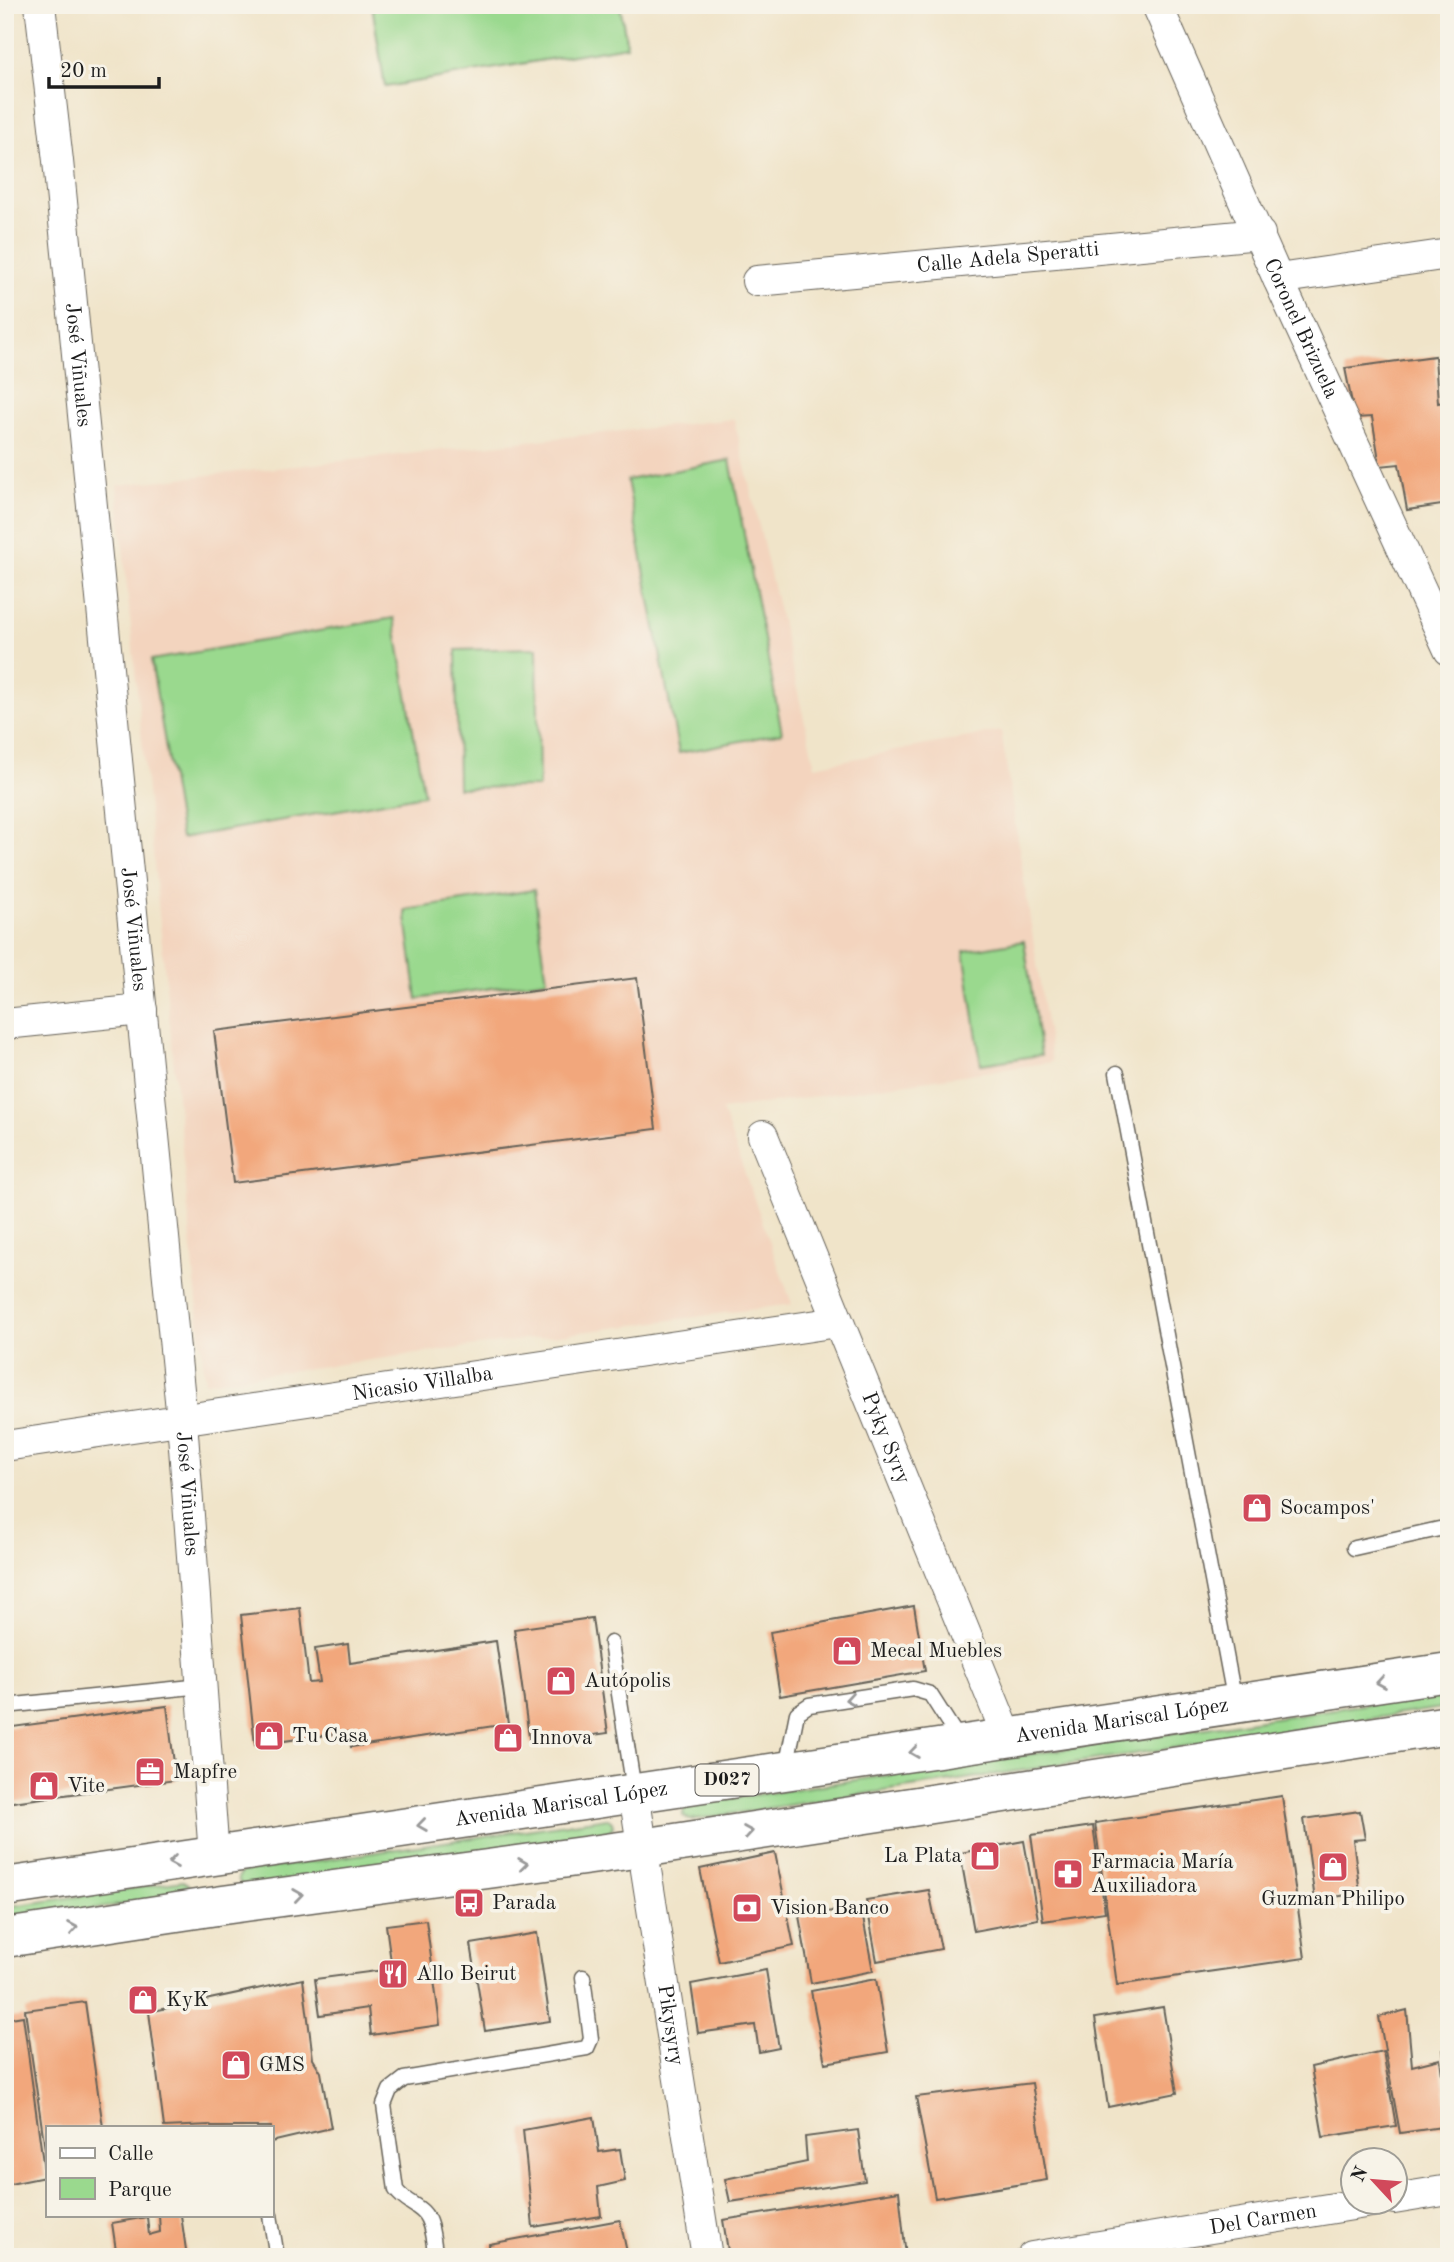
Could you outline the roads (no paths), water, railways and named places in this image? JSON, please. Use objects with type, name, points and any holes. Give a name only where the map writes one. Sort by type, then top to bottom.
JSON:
[{"type":"highway","name":"Avenida Mariscal López","points":[[5,1887],[1449,1672]]},
{"type":"highway","points":[[5,1938],[223,1905],[642,1848],[1449,1725]]},
{"type":"street","name":"José Viñuales","points":[[40,5],[182,1420],[215,1856]]},
{"type":"street","name":"Coronel Brizuela","points":[[1157,5],[1278,279],[1449,650]]},
{"type":"street","name":"Calle Adela Speratti","points":[[757,281],[1260,234]]},
{"type":"street","points":[[1278,279],[1449,254]]},
{"type":"street","points":[[5,1024],[142,1010]]},
{"type":"street","name":"Pyky Syry","points":[[763,1136],[1008,1738]]},
{"type":"street","name":"Nicasio Villalba","points":[[5,1446],[838,1322]]},
{"type":"street","name":"Pikysyry","points":[[634,1794],[706,2257]]},
{"type":"street","points":[[1408,2197],[1449,2190]]},
{"type":"street","name":"Del Carmen","points":[[1032,2257],[1338,2208]]},
{"type":"lane","points":[[1117,1073],[1236,1704]]},
{"type":"lane","points":[[1354,1548],[1439,1529],[1449,1531]]},
{"type":"lane","points":[[611,1643],[634,1794]]},
{"type":"lane","points":[[5,1706],[202,1686]]},
{"type":"lane","points":[[785,1771],[797,1713],[809,1705],[913,1689],[930,1694],[963,1745]]},
{"type":"lane","points":[[436,2257],[430,2225],[424,2213],[404,2200],[397,2190],[384,2105],[390,2090],[404,2079],[587,2048],[591,2039],[583,1977]]},
{"type":"lane","points":[[270,2216],[277,2257]]},
{"type":"place","name":"Socampos'","points":[[1257,1508]]},
{"type":"place","name":"Mecal Muebles","points":[[847,1651]]},
{"type":"place","name":"Autópolis","points":[[561,1681]]},
{"type":"place","name":"Tu Casa","points":[[269,1736]]},
{"type":"place","name":"Innova","points":[[508,1738]]},
{"type":"place","name":"Mapfre","points":[[150,1772]]},
{"type":"place","name":"Vite","points":[[44,1786]]},
{"type":"place","name":"La Plata","points":[[985,1856]]},
{"type":"place","name":"Guzman Philipo","points":[[1333,1867]]},
{"type":"place","name":"Farmacia María Auxiliadora","points":[[1068,1874]]},
{"type":"place","name":"Parada","points":[[469,1903]]},
{"type":"place","name":"Vision Banco","points":[[747,1908]]},
{"type":"place","name":"Allo Beirut","points":[[393,1974]]},
{"type":"place","name":"KyK","points":[[143,2000]]},
{"type":"place","name":"GMS","points":[[236,2065]]}]
